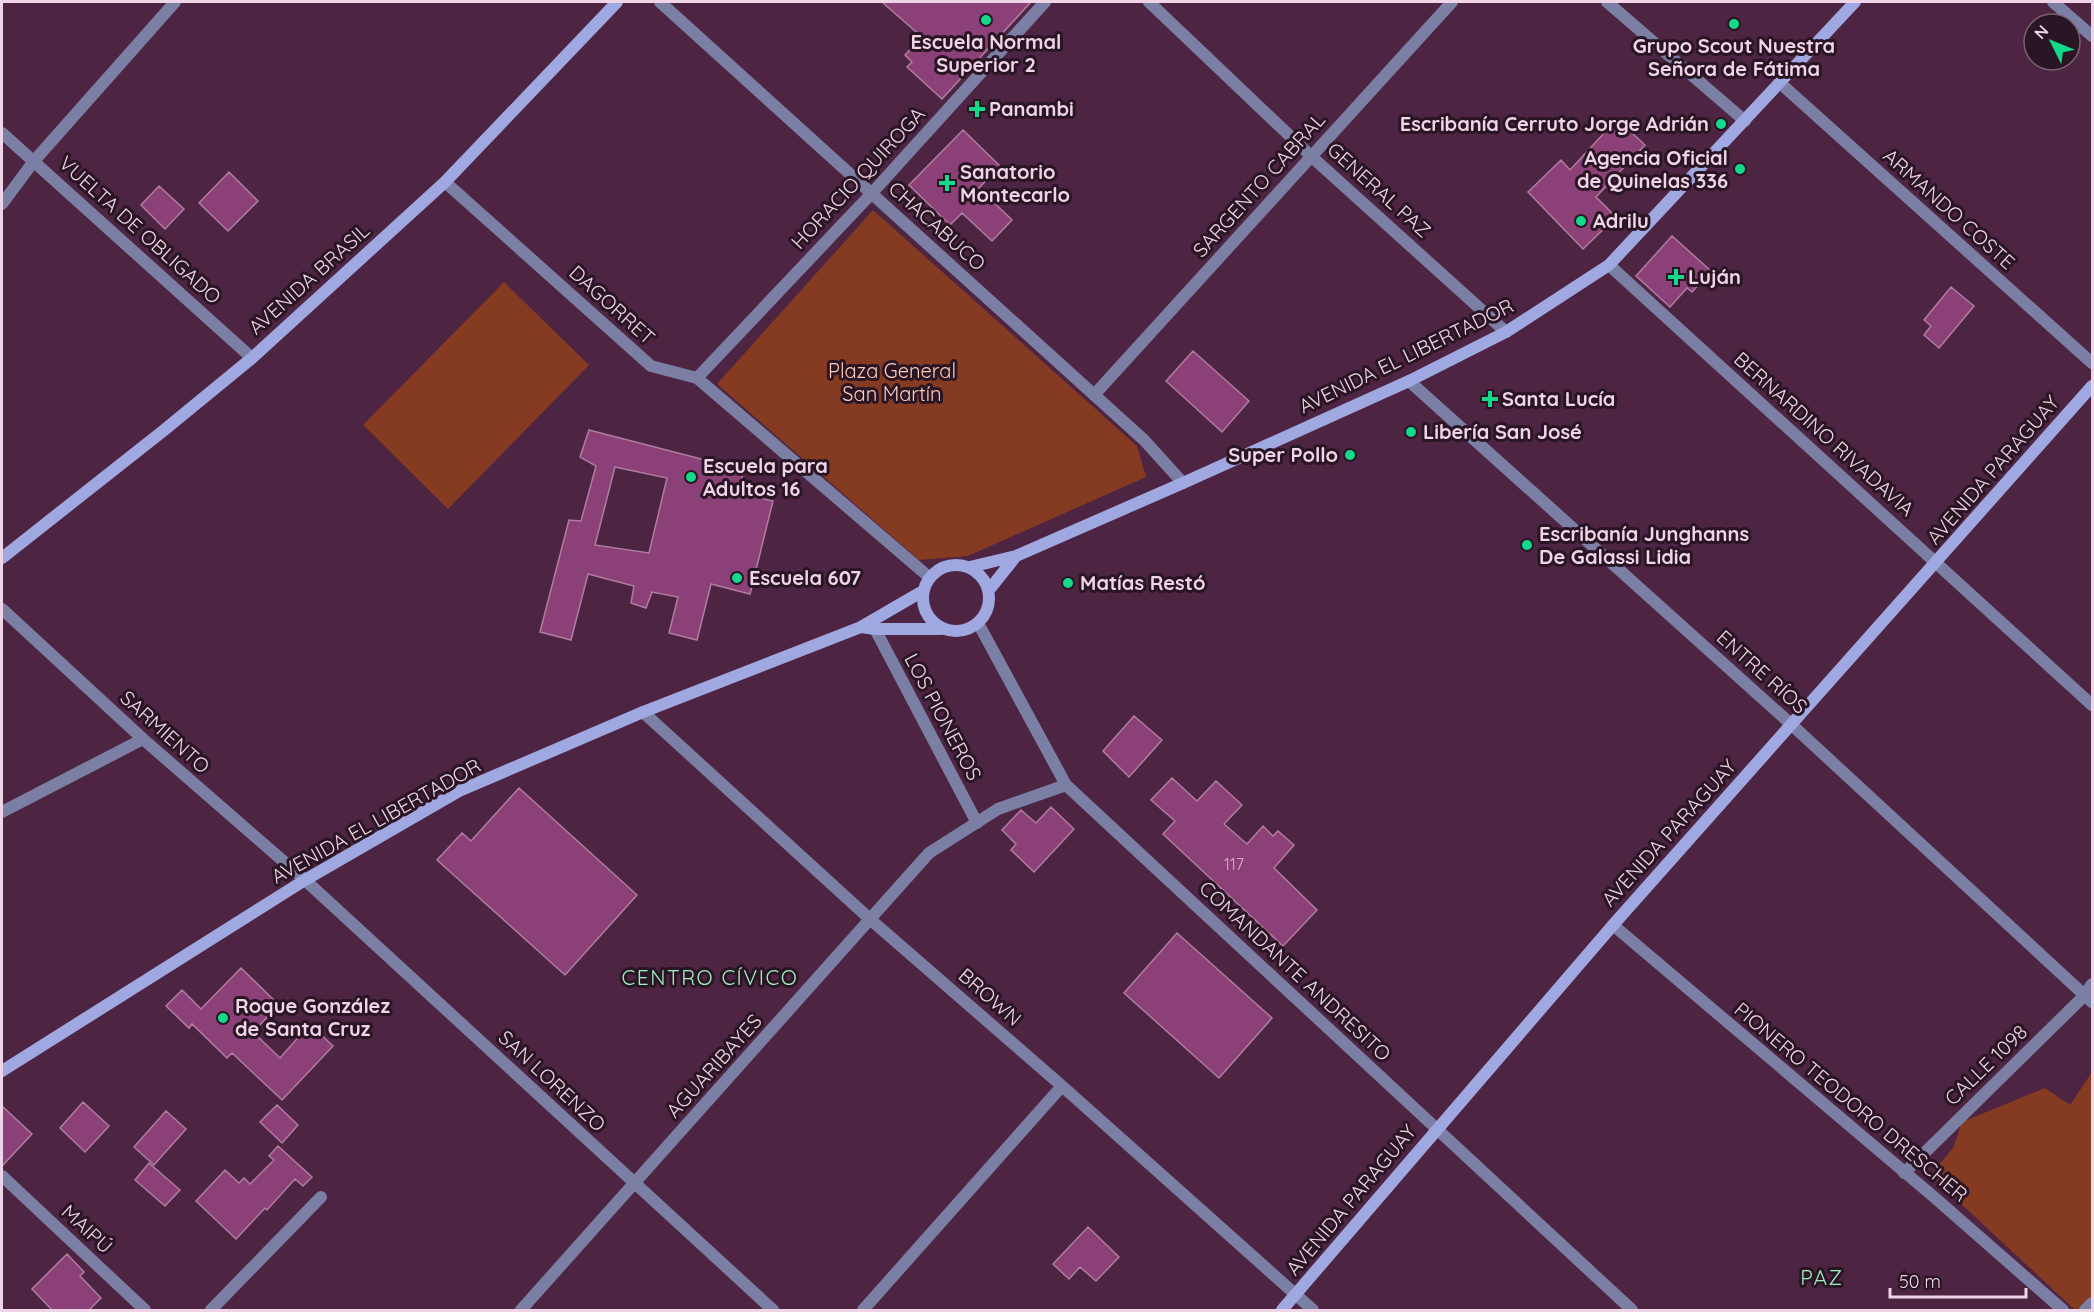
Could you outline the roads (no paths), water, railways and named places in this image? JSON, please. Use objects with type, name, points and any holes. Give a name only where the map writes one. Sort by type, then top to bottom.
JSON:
[{"type":"main road","name":"AVENIDA BRASIL","points":[[2,558],[163,432],[252,358],[445,182],[617,2]]},
{"type":"main road","name":"AVENIDA EL LIBERTADOR","points":[[970,567],[1016,556],[1184,483],[1409,381],[1506,332],[1609,265],[1855,2]]},
{"type":"main road","name":"AVENIDA PARAGUAY","points":[[1282,1311],[1613,925],[2092,386]]},
{"type":"main road","name":"AVENIDA EL LIBERTADOR","points":[[989,590],[1016,556]]},
{"type":"main road","points":[[956,564],[970,567],[982,577],[989,590],[989,605],[982,619],[971,628],[956,632],[942,629],[930,619],[923,606],[923,591],[929,577],[941,568],[956,564]]},
{"type":"main road","name":"AVENIDA EL LIBERTADOR","points":[[2,1071],[305,880],[459,791],[643,712],[861,627],[923,591]]},
{"type":"main road","name":"AVENIDA EL LIBERTADOR","points":[[861,627],[942,629]]},
{"type":"street","points":[[2,204],[34,160],[175,2]]},
{"type":"street","name":"CHACABUCO","points":[[660,2],[1144,440],[1184,483]]},
{"type":"street","name":"HORACIO QUIROGA","points":[[697,378],[872,193],[1045,2]]},
{"type":"street","name":"GENERAL PAZ","points":[[1149,2],[1312,156],[1506,332]]},
{"type":"street","name":"SARGENTO CABRAL","points":[[1094,395],[1452,2]]},
{"type":"street","points":[[1608,2],[1745,121]]},
{"type":"street","points":[[2053,2],[2092,36]]},
{"type":"street","name":"ARMANDO COSTE","points":[[1780,83],[2092,363]]},
{"type":"street","name":"VUELTA DE OBLIGADO","points":[[2,133],[252,358]]},
{"type":"street","name":"DAGORRET","points":[[445,182],[651,366],[697,378],[929,577]]},
{"type":"street","name":"BERNARDINO RIVADAVIA","points":[[1609,265],[2092,705]]},
{"type":"street","name":"ENTRE RÍOS","points":[[1409,381],[1792,725],[2089,998]]},
{"type":"street","name":"SARMIENTO","points":[[2,609],[143,739],[305,880]]},
{"type":"street","name":"COMANDANTE ANDRESITO","points":[[978,623],[1066,785],[1632,1311]]},
{"type":"street","name":"LOS PIONEROS","points":[[875,629],[977,823]]},
{"type":"street","name":"BROWN","points":[[643,712],[871,920],[1062,1086],[1313,1311]]},
{"type":"street","points":[[2,812],[143,739]]},
{"type":"street","name":"AGUARIBAYES","points":[[521,1311],[929,853],[998,809],[1066,785]]},
{"type":"street","name":"SAN LORENZO","points":[[305,880],[773,1311]]},
{"type":"street","name":"PIONERO TEODORO DRESCHER","points":[[1613,925],[1934,1197],[2063,1311]]},
{"type":"street","name":"CALLE 1098","points":[[1904,1173],[2089,998],[2092,984]]},
{"type":"street","points":[[863,1311],[1062,1086]]},
{"type":"street","name":"MAIPÚ","points":[[2,1176],[145,1311]]},
{"type":"street","points":[[211,1311],[321,1197]]},
{"type":"street","points":[[2085,1311],[2092,1303]]},
{"type":"place","name":"Escuela Normal Superior 2","points":[[986,20]]},
{"type":"place","name":"Grupo Scout Nuestra Señora de Fátima","points":[[1734,24]]},
{"type":"place","name":"Panambi","points":[[977,109]]},
{"type":"place","name":"Escribanía Cerruto Jorge Adrián","points":[[1721,124]]},
{"type":"place","name":"Agencia Oficial de Quinelas 336","points":[[1740,169]]},
{"type":"place","name":"Sanatorio Montecarlo","points":[[947,183]]},
{"type":"place","name":"Adrilu","points":[[1581,221]]},
{"type":"place","name":"Luján","points":[[1676,277]]},
{"type":"place","name":"Santa Lucía","points":[[1490,399]]},
{"type":"place","name":"Libería San José","points":[[1411,432]]},
{"type":"place","name":"Super Pollo","points":[[1350,455]]},
{"type":"place","name":"Escuela para Adultos 16","points":[[691,477]]},
{"type":"place","name":"Escribanía Junghanns De Galassi Lidia","points":[[1527,545]]},
{"type":"place","name":"Escuela 607","points":[[737,578]]},
{"type":"place","name":"Matías Restó","points":[[1068,583]]},
{"type":"place","name":"Roque González de Santa Cruz","points":[[223,1018]]},
{"type":"district","name":"CENTRO CÍVICO","points":[[710,978]]},
{"type":"district","name":"PAZ","points":[[1822,1278]]},
{"type":"park label","name":"Plaza General San Martín","points":[[892,382]]}]
